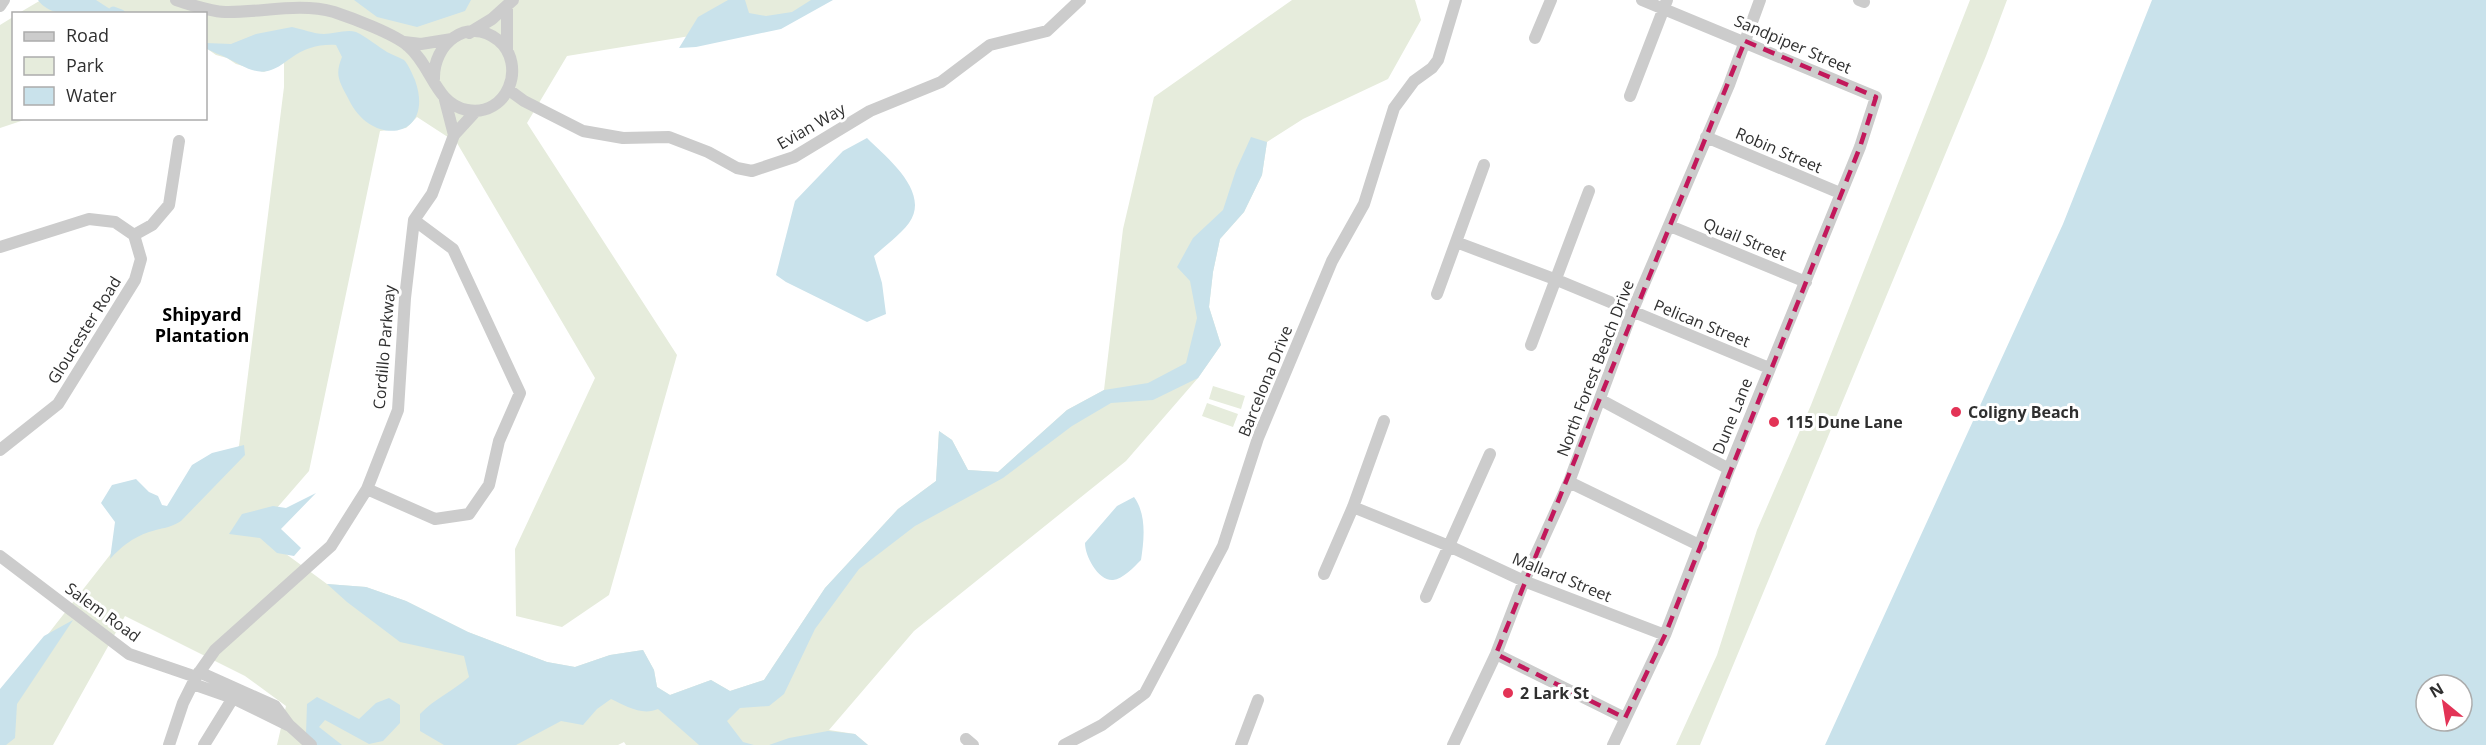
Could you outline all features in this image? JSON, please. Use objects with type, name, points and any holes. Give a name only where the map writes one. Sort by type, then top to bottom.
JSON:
[{"type":"street","points":[[0,6],[4,0]]},
{"type":"street","points":[[176,0],[199,8],[225,12],[304,9],[331,12],[403,42],[421,44],[452,39],[468,33],[492,20],[510,3]]},
{"type":"street","name":"Evian Way","points":[[509,90],[532,106],[583,131],[623,138],[669,137],[708,152],[737,168],[752,171],[794,157],[870,111],[941,82],[990,45],[1047,31],[1080,0]]},
{"type":"street","name":"Barcelona Drive","points":[[1064,745],[1102,725],[1145,693],[1198,595],[1223,546],[1258,438],[1332,261],[1364,204],[1394,108],[1414,81],[1432,68],[1438,60],[1456,0]]},
{"type":"street","points":[[1534,38],[1551,0]]},
{"type":"street","name":"Sandpiper Street","points":[[1642,0],[1665,5],[1876,97]]},
{"type":"street","name":"North Forest Beach Drive","points":[[1458,743],[1524,581],[1569,482],[1632,312],[1670,226],[1760,0]]},
{"type":"street","points":[[403,42],[424,63],[438,90],[454,107],[476,111],[495,105],[509,90],[513,70],[507,50],[510,3]]},
{"type":"street","points":[[1630,96],[1665,5]]},
{"type":"street","points":[[468,33],[487,34],[507,50]]},
{"type":"street","points":[[434,79],[437,57],[443,46],[452,39]]},
{"type":"street","name":"Dune Lane","points":[[1613,745],[1665,635],[1769,368],[1860,147],[1876,97]]},
{"type":"street","points":[[445,100],[454,135]]},
{"type":"street","name":"Cordillo Parkway","points":[[169,745],[183,703],[196,678],[221,644],[331,546],[366,489],[398,410],[405,298],[414,220],[432,194],[454,135],[476,111]]},
{"type":"street","name":"Robin Street","points":[[1706,136],[1840,193]]},
{"type":"street","points":[[0,247],[89,219],[115,222],[134,235],[152,225],[169,205],[179,141]]},
{"type":"street","points":[[1437,294],[1484,165]]},
{"type":"street","points":[[1531,345],[1589,192]]},
{"type":"street","points":[[366,489],[435,519],[469,514],[489,485],[499,441],[520,393],[453,249],[414,220]]},
{"type":"street","name":"Quail Street","points":[[1670,226],[1806,282]]},
{"type":"street","name":"Gloucester Road","points":[[0,450],[58,404],[135,280],[141,259],[134,235]]},
{"type":"street","name":"Pelican Street","points":[[1456,242],[1557,280],[1769,368]]},
{"type":"street","points":[[1601,400],[1729,469]]},
{"type":"street","points":[[1324,574],[1353,507],[1384,421]]},
{"type":"street","points":[[1426,597],[1490,454]]},
{"type":"street","points":[[1569,482],[1701,546]]},
{"type":"street","name":"Mallard Street","points":[[1353,507],[1449,546],[1524,581],[1665,635]]},
{"type":"street","name":"Salem Road","points":[[0,556],[129,654],[196,678]]},
{"type":"street","points":[[1496,654],[1625,718]]},
{"type":"street","points":[[196,678],[289,725]]},
{"type":"street","points":[[196,678],[275,706],[289,725],[311,745]]},
{"type":"street","points":[[204,745],[233,698]]},
{"type":"street","points":[[1241,745],[1258,700]]},
{"type":"highlighted area","points":[[1745,41],[1876,97],[1860,147],[1665,635],[1625,718],[1496,654]]},
{"type":"green space","points":[[41,0],[819,0],[795,19],[567,56],[527,123],[677,355],[609,595],[562,627],[516,616],[515,549],[595,378],[457,143],[417,117],[406,128],[380,131],[309,471],[256,532],[327,584],[366,587],[406,601],[468,632],[547,662],[575,667],[610,655],[643,650],[654,670],[657,687],[670,695],[711,680],[730,691],[764,680],[825,588],[898,509],[936,481],[939,431],[952,440],[968,470],[998,472],[1067,410],[1104,390],[1123,229],[1154,97],[1292,0],[1415,0],[1421,20],[1388,79],[1303,119],[1267,142],[1262,175],[1244,212],[1220,239],[1209,307],[1221,345],[1198,378],[1126,461],[914,631],[829,730],[855,734],[868,745],[626,745],[624,742],[618,745],[277,745],[286,706],[245,676],[125,616],[53,745],[0,745],[0,735],[34,652],[146,509],[175,511],[239,446],[284,87],[284,63],[264,72],[236,64],[207,49],[207,12],[21,12]]},
{"type":"green space","points":[[1970,0],[2007,0],[1986,56],[1700,745],[1676,745],[1717,655],[1757,530],[1811,405]]},
{"type":"green space","points":[[12,18],[12,120],[24,120],[0,128],[0,25]]},
{"type":"green space","points":[[1213,386],[1245,396],[1241,409],[1209,399]]},
{"type":"green space","points":[[1207,403],[1238,414],[1233,427],[1202,416]]},
{"type":"water","points":[[38,0],[96,0],[113,11],[56,12]]},
{"type":"water","points":[[354,0],[471,0],[465,11],[417,27],[377,17]]},
{"type":"water","points":[[728,0],[745,0],[749,13],[766,16],[792,12],[811,0],[833,0],[781,29],[696,47],[679,48],[698,17]]},
{"type":"water","points":[[2152,0],[2486,0],[2486,745],[1825,745],[2063,224]]},
{"type":"water","points":[[292,27],[320,34],[348,31],[364,36],[387,52],[404,60],[409,67],[415,80],[419,100],[417,115],[409,125],[398,130],[386,130],[372,125],[359,115],[339,79],[338,69],[342,57],[336,45],[307,49],[276,68],[259,72],[207,49],[207,43],[231,44],[256,34]]},
{"type":"water","points":[[1251,137],[1267,142],[1262,175],[1244,212],[1220,239],[1209,307],[1221,345],[1198,378],[1153,400],[1111,403],[1072,426],[1003,478],[915,526],[859,569],[815,629],[784,694],[769,706],[740,708],[727,721],[743,742],[754,745],[699,745],[658,709],[640,711],[611,699],[597,709],[583,725],[561,721],[516,745],[444,745],[420,731],[420,714],[469,677],[464,656],[400,642],[327,584],[366,587],[406,601],[468,632],[547,662],[575,667],[610,655],[643,650],[654,670],[657,687],[670,695],[711,680],[730,691],[764,680],[825,588],[898,509],[936,481],[939,431],[952,440],[968,470],[998,472],[1067,410],[1104,390],[1148,383],[1186,363],[1197,318],[1190,281],[1177,267],[1193,238],[1223,210],[1236,170]]},
{"type":"water","points":[[867,138],[904,176],[915,199],[914,211],[909,223],[874,256],[882,283],[886,314],[867,322],[776,275],[795,201],[843,151]]},
{"type":"water","points":[[244,445],[245,455],[181,521],[137,537],[123,546],[110,559],[115,522],[101,503],[112,485],[136,479],[149,492],[158,496],[162,505],[167,506],[192,465],[212,453]]},
{"type":"water","points":[[316,493],[281,529],[301,548],[294,556],[277,553],[260,538],[229,534],[242,514],[273,506],[286,508]]},
{"type":"water","points":[[1134,497],[1143,520],[1141,560],[1121,577],[1113,580],[1107,579],[1093,567],[1085,543],[1117,506]]},
{"type":"water","points":[[73,620],[17,704],[15,738],[6,745],[0,745],[0,689],[44,636]]},
{"type":"water","points":[[317,697],[359,719],[376,703],[389,698],[400,705],[400,723],[383,741],[369,744],[325,720],[319,727],[342,745],[317,745],[306,734],[307,704]]},
{"type":"water","points":[[828,731],[855,734],[868,745],[769,745],[789,738]]},
{"type":"place","name":"Coligny Beach","points":[[1956,412]]},
{"type":"place","name":"115 Dune Lane","points":[[1774,422]]},
{"type":"place","name":"2 Lark St","points":[[1508,693]]},
{"type":"district","name":"Shipyard Plantation","points":[[202,324]]}]
